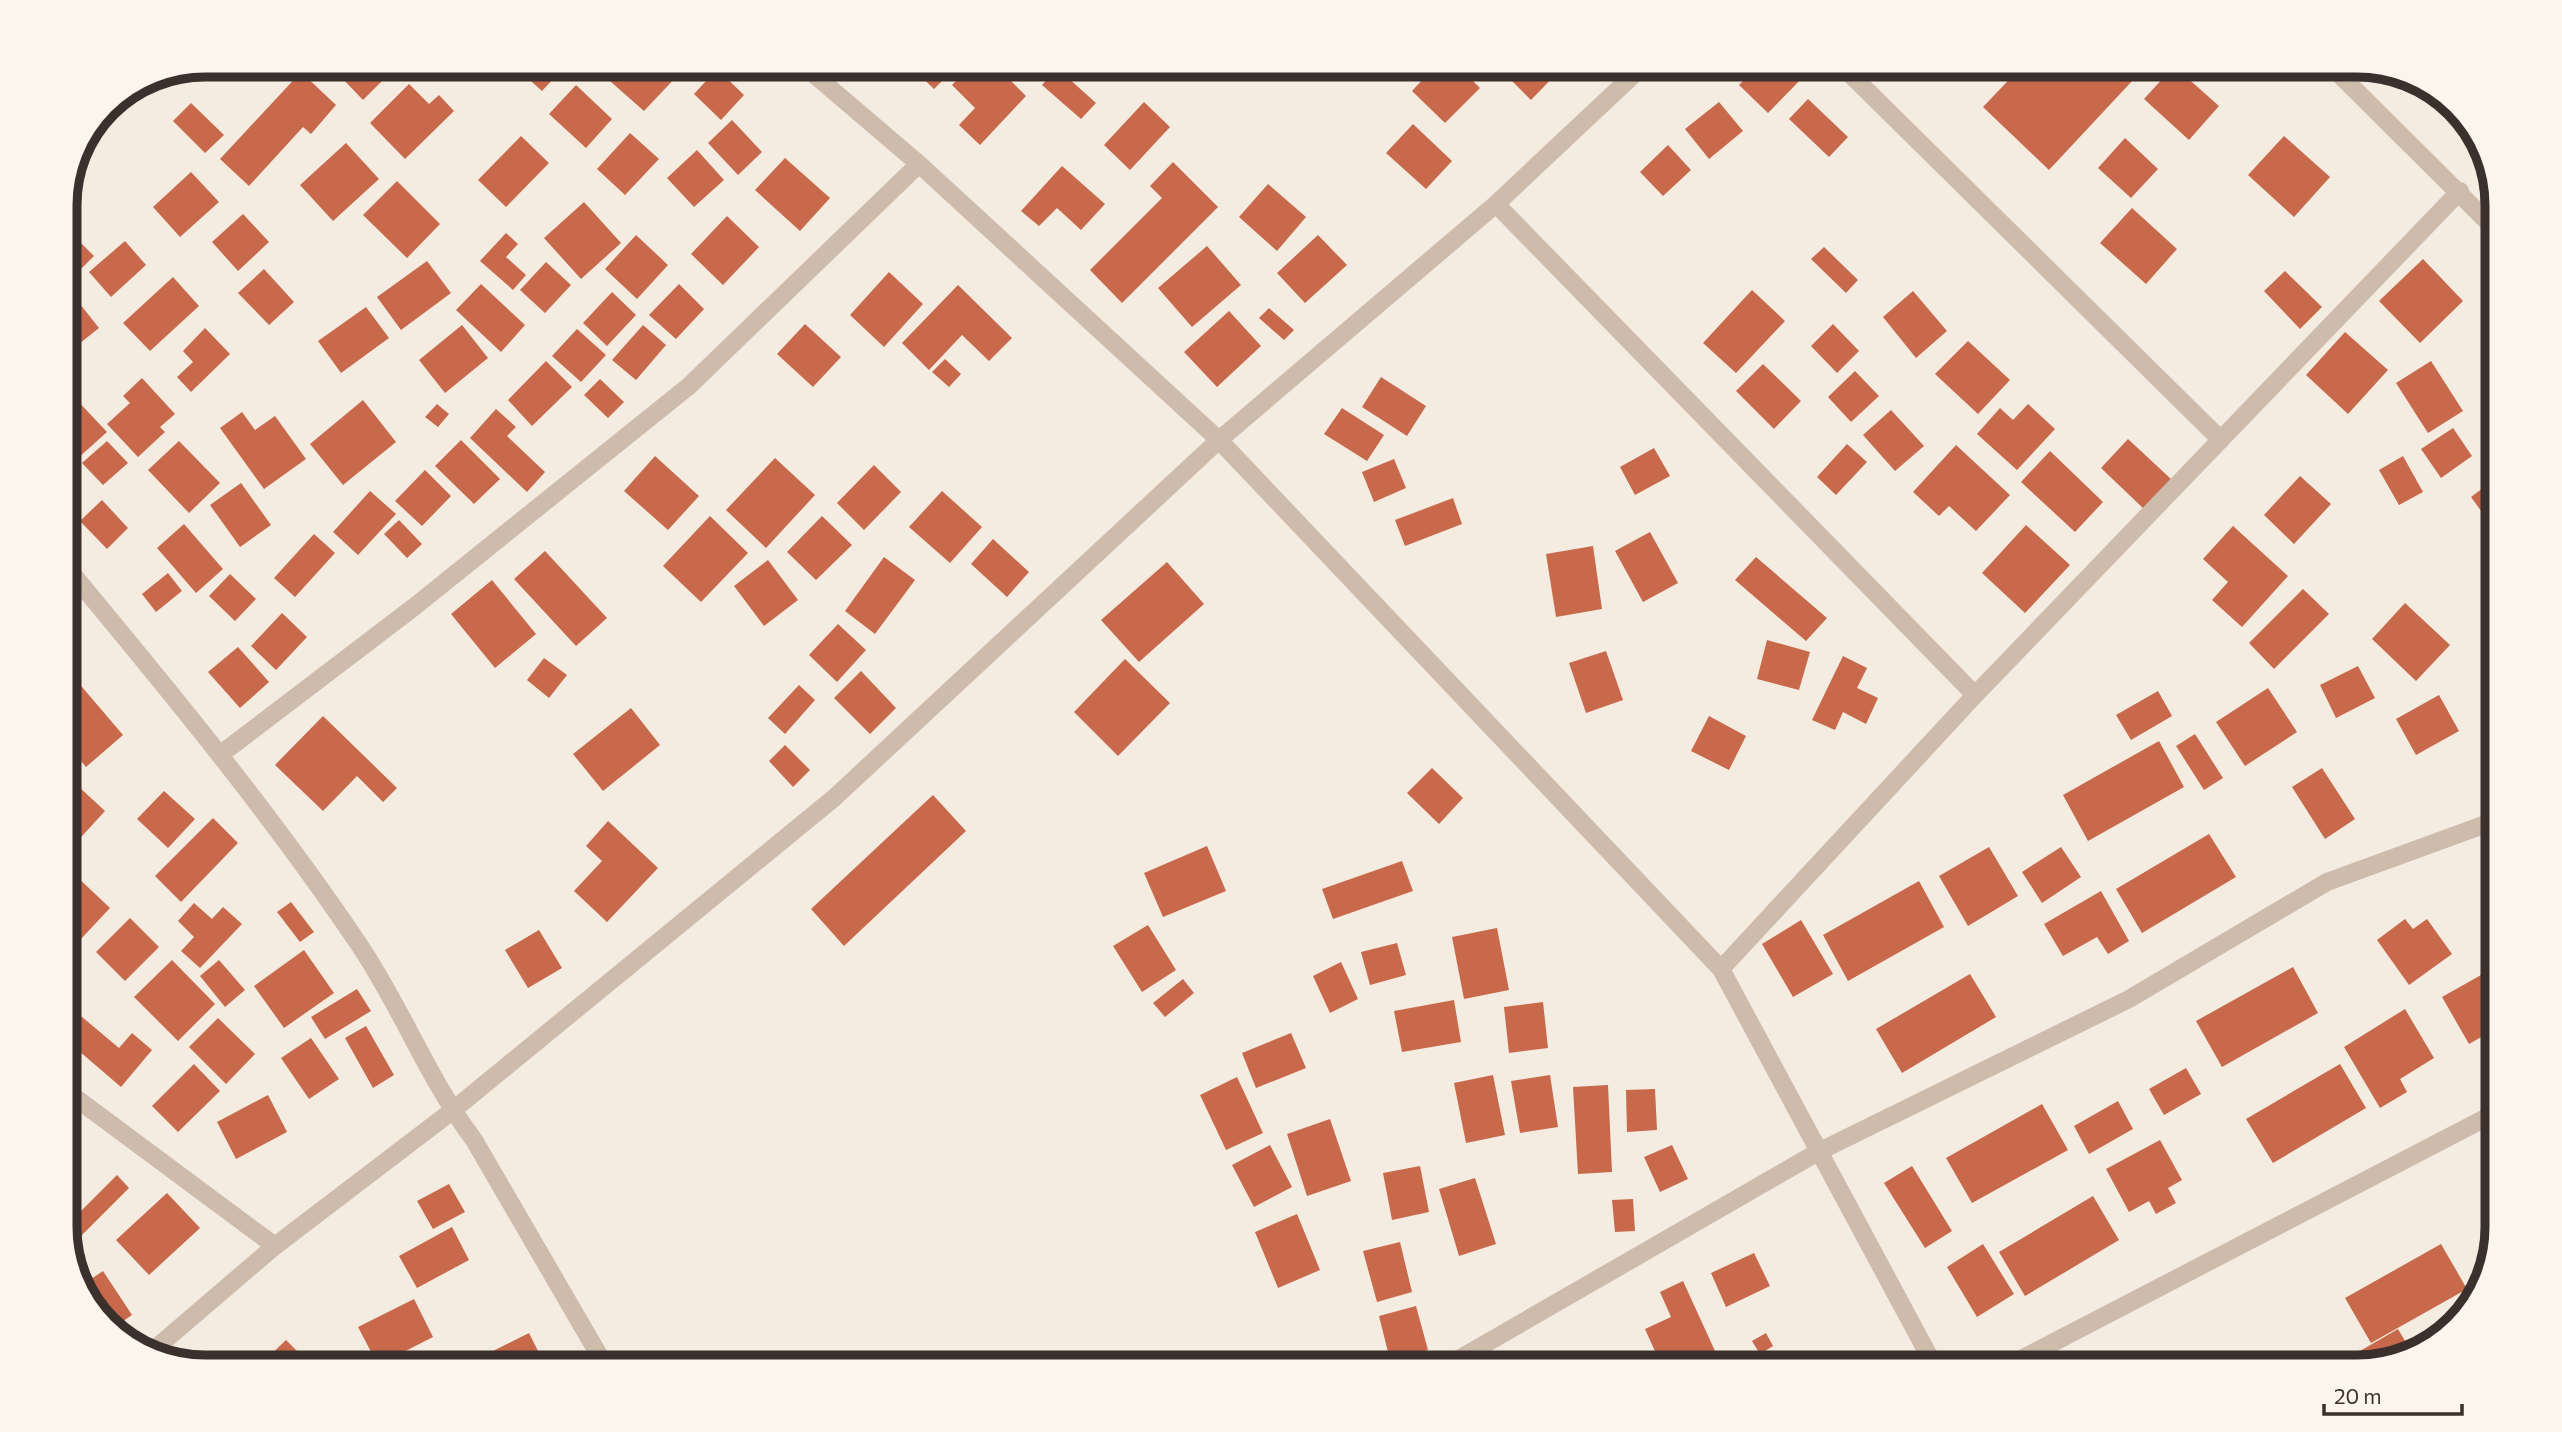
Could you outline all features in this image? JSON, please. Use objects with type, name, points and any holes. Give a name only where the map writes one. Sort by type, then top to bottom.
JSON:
[{"type":"street","points":[[817,77],[919,164],[1219,440],[1721,970],[1928,1355]]},
{"type":"street","points":[[1623,77],[1627,80]]},
{"type":"street","points":[[158,1346],[275,1246],[452,1111],[834,798],[1219,440],[1496,204],[1630,77]]},
{"type":"street","points":[[1853,77],[2221,440]]},
{"type":"street","points":[[2342,77],[2485,217]]},
{"type":"street","points":[[221,754],[415,607],[689,386],[919,164]]},
{"type":"street","points":[[1721,970],[1975,695],[2460,191]]},
{"type":"street","points":[[1496,204],[1975,695]]},
{"type":"street","points":[[77,580],[221,754],[360,945],[452,1111],[474,1140],[599,1355]]},
{"type":"street","points":[[1466,1355],[1818,1152],[2129,999],[2327,882],[2485,824]]},
{"type":"street","points":[[77,1099],[275,1246]]},
{"type":"street","points":[[2029,1355],[2485,1118]]},
{"type":"building","points":[[296,77],[306,77],[336,105],[311,134],[303,127],[249,186],[220,159]]},
{"type":"building","points":[[341,77],[386,77],[363,100]]},
{"type":"building","points":[[526,77],[555,77],[542,91]]},
{"type":"building","points":[[605,77],[676,77],[644,111]]},
{"type":"building","points":[[710,77],[725,77],[744,95],[721,120],[694,94]]},
{"type":"building","points":[[922,77],[946,77],[934,89]]},
{"type":"building","points":[[960,77],[1007,77],[1026,96],[980,145],[959,125],[975,108],[952,85]]},
{"type":"building","points":[[1049,77],[1067,77],[1096,103],[1081,119],[1042,85]]},
{"type":"building","points":[[1425,77],[1469,77],[1480,88],[1445,123],[1412,91]]},
{"type":"building","points":[[1510,77],[1553,77],[1531,100]]},
{"type":"building","points":[[1747,77],[1803,77],[1768,113],[1739,85]]},
{"type":"building","points":[[2012,77],[2136,77],[2049,170],[1983,107]]},
{"type":"building","points":[[2164,77],[2186,77],[2219,106],[2189,140],[2144,99]]},
{"type":"building","points":[[409,84],[429,104],[439,95],[454,111],[405,159],[370,123]]},
{"type":"building","points":[[576,85],[612,119],[586,148],[549,114]]},
{"type":"building","points":[[1808,99],[1848,137],[1829,157],[1789,119]]},
{"type":"building","points":[[1144,102],[1170,127],[1130,170],[1104,145]]},
{"type":"building","points":[[1719,102],[1743,131],[1709,159],[1685,129]]},
{"type":"building","points":[[191,103],[224,135],[205,153],[173,121]]},
{"type":"building","points":[[732,120],[762,152],[738,175],[708,143]]},
{"type":"building","points":[[1413,124],[1452,161],[1426,189],[1386,153]]},
{"type":"building","points":[[630,133],[659,159],[625,195],[597,169]]},
{"type":"building","points":[[521,136],[549,163],[506,207],[478,180]]},
{"type":"building","points":[[2284,136],[2330,177],[2294,217],[2248,175]]},
{"type":"building","points":[[2125,138],[2158,169],[2131,198],[2098,168]]},
{"type":"building","points":[[346,143],[379,179],[333,221],[300,185]]},
{"type":"building","points":[[1668,145],[1691,170],[1663,196],[1640,172]]},
{"type":"building","points":[[697,150],[724,180],[694,207],[667,178]]},
{"type":"building","points":[[785,158],[830,198],[800,231],[755,190]]},
{"type":"building","points":[[1173,162],[1218,207],[1122,303],[1090,270],[1162,198],[1150,186]]},
{"type":"building","points":[[1062,166],[1105,204],[1081,230],[1057,208],[1039,226],[1021,211]]},
{"type":"building","points":[[191,172],[219,202],[180,237],[153,207]]},
{"type":"building","points":[[397,181],[440,224],[407,258],[363,215]]},
{"type":"building","points":[[1268,184],[1306,217],[1277,251],[1239,217]]},
{"type":"building","points":[[584,202],[621,243],[581,279],[544,238]]},
{"type":"building","points":[[2132,208],[2177,249],[2146,284],[2100,243]]},
{"type":"building","points":[[243,214],[269,242],[238,271],[212,242]]},
{"type":"building","points":[[727,216],[759,247],[723,285],[691,254]]},
{"type":"building","points":[[506,233],[518,244],[506,257],[526,275],[513,290],[480,261]]},
{"type":"building","points":[[636,235],[668,265],[637,299],[605,269]]},
{"type":"building","points":[[1318,235],[1347,265],[1305,303],[1277,273]]},
{"type":"building","points":[[77,239],[94,256],[77,273]]},
{"type":"building","points":[[125,241],[146,265],[111,297],[89,272]]},
{"type":"building","points":[[1207,246],[1241,285],[1192,327],[1158,288]]},
{"type":"building","points":[[1824,247],[1858,280],[1846,293],[1811,259]]},
{"type":"building","points":[[2423,259],[2463,301],[2420,343],[2379,301]]},
{"type":"building","points":[[427,261],[451,293],[401,330],[377,297]]},
{"type":"building","points":[[546,262],[571,285],[545,313],[520,290]]},
{"type":"building","points":[[264,269],[294,302],[269,325],[238,293]]},
{"type":"building","points":[[2285,271],[2322,307],[2300,329],[2264,291]]},
{"type":"building","points":[[889,272],[923,304],[884,347],[850,315]]},
{"type":"building","points":[[173,277],[199,306],[150,351],[123,323]]},
{"type":"building","points":[[481,284],[525,325],[501,352],[456,310]]},
{"type":"building","points":[[679,284],[704,309],[676,339],[649,315]]},
{"type":"building","points":[[958,285],[1012,338],[989,361],[962,335],[929,370],[902,343]]},
{"type":"building","points":[[1752,290],[1785,321],[1736,373],[1703,343]]},
{"type":"building","points":[[1913,291],[1947,331],[1916,358],[1883,317]]},
{"type":"building","points":[[612,292],[636,315],[607,346],[583,323]]},
{"type":"building","points":[[77,300],[99,328],[77,345]]},
{"type":"building","points":[[366,307],[389,338],[341,373],[318,341]]},
{"type":"building","points":[[1269,308],[1294,330],[1284,340],[1259,318]]},
{"type":"building","points":[[1229,311],[1261,346],[1217,387],[1184,352]]},
{"type":"building","points":[[805,324],[841,357],[813,387],[777,354]]},
{"type":"building","points":[[1833,324],[1859,351],[1837,373],[1811,346]]},
{"type":"building","points":[[462,325],[488,358],[445,393],[419,360]]},
{"type":"building","points":[[643,325],[666,345],[636,380],[612,360]]},
{"type":"building","points":[[205,328],[230,354],[191,392],[177,377],[193,362],[183,351]]},
{"type":"building","points":[[577,329],[606,355],[581,382],[552,356]]},
{"type":"building","points":[[2345,332],[2388,370],[2348,414],[2306,375]]},
{"type":"building","points":[[1968,341],[2010,380],[1978,414],[1935,374]]},
{"type":"building","points":[[945,359],[961,374],[949,387],[932,372]]},
{"type":"building","points":[[546,361],[572,387],[532,426],[508,400]]},
{"type":"building","points":[[2431,361],[2463,411],[2428,433],[2396,383]]},
{"type":"building","points":[[1763,364],[1801,401],[1774,429],[1736,391]]},
{"type":"building","points":[[1855,371],[1879,396],[1851,422],[1828,397]]},
{"type":"building","points":[[1381,377],[1426,406],[1407,436],[1362,407]]},
{"type":"building","points":[[142,378],[175,414],[160,427],[165,432],[138,457],[107,424],[130,403],[123,396]]},
{"type":"building","points":[[600,379],[624,402],[608,418],[584,395]]},
{"type":"building","points":[[77,400],[107,432],[77,459]]},
{"type":"building","points":[[363,400],[396,442],[343,485],[310,444]]},
{"type":"building","points":[[437,404],[449,414],[438,427],[425,417]]},
{"type":"building","points":[[2028,404],[2055,429],[2017,470],[1977,434],[2000,408],[2013,420]]},
{"type":"building","points":[[1342,408],[1384,435],[1367,461],[1324,434]]},
{"type":"building","points":[[496,409],[516,427],[507,436],[545,472],[527,492],[470,438]]},
{"type":"building","points":[[1891,410],[1924,446],[1895,471],[1863,435]]},
{"type":"building","points":[[242,412],[255,430],[275,416],[306,459],[264,489],[220,428]]},
{"type":"building","points":[[2453,428],[2472,456],[2441,478],[2421,449]]},
{"type":"building","points":[[2128,439],[2171,479],[2144,509],[2101,468]]},
{"type":"building","points":[[461,440],[500,479],[474,504],[435,466]]},
{"type":"building","points":[[107,441],[128,463],[103,485],[82,463]]},
{"type":"building","points":[[179,441],[220,483],[189,513],[148,470]]},
{"type":"building","points":[[1847,444],[1867,462],[1836,495],[1817,477]]},
{"type":"building","points":[[1956,445],[2010,495],[1976,531],[1949,506],[1939,516],[1913,492]]},
{"type":"building","points":[[1654,448],[1670,476],[1635,495],[1620,467]]},
{"type":"building","points":[[2050,451],[2103,502],[2075,532],[2021,482]]},
{"type":"building","points":[[655,456],[699,496],[668,530],[624,491]]},
{"type":"building","points":[[2403,456],[2423,492],[2399,505],[2379,470]]},
{"type":"building","points":[[775,458],[815,495],[766,548],[726,510]]},
{"type":"building","points":[[1394,459],[1406,488],[1374,502],[1362,472]]},
{"type":"building","points":[[874,465],[901,492],[864,530],[837,503]]},
{"type":"building","points":[[425,470],[451,496],[422,526],[395,501]]},
{"type":"building","points":[[2300,476],[2331,504],[2294,544],[2264,515]]},
{"type":"building","points":[[241,483],[271,525],[240,547],[210,505]]},
{"type":"building","points":[[2485,486],[2485,516],[2471,497]]},
{"type":"building","points":[[370,491],[396,514],[358,555],[333,532]]},
{"type":"building","points":[[942,491],[982,527],[950,563],[909,527]]},
{"type":"building","points":[[1453,498],[1462,524],[1405,546],[1395,520]]},
{"type":"building","points":[[102,500],[128,528],[107,549],[80,521]]},
{"type":"building","points":[[710,516],[748,553],[701,602],[663,566]]},
{"type":"building","points":[[822,516],[852,545],[816,580],[787,552]]},
{"type":"building","points":[[399,520],[422,544],[407,558],[384,534]]},
{"type":"building","points":[[184,524],[223,569],[196,593],[157,548]]},
{"type":"building","points":[[2026,525],[2070,565],[2025,613],[1982,573]]},
{"type":"building","points":[[2233,526],[2288,576],[2242,627],[2212,600],[2228,582],[2203,559]]},
{"type":"building","points":[[1650,532],[1678,583],[1643,602],[1615,551]]},
{"type":"building","points":[[314,534],[335,553],[295,597],[274,578]]},
{"type":"building","points":[[993,539],[1029,572],[1007,597],[971,564]]},
{"type":"building","points":[[1593,546],[1602,609],[1556,617],[1546,554]]},
{"type":"building","points":[[545,551],[607,618],[576,646],[514,579]]},
{"type":"building","points":[[884,557],[915,580],[875,634],[845,611]]},
{"type":"building","points":[[1756,557],[1827,618],[1806,641],[1735,580]]},
{"type":"building","points":[[768,560],[798,600],[764,626],[734,586]]},
{"type":"building","points":[[1167,562],[1204,604],[1139,662],[1101,620]]},
{"type":"building","points":[[168,573],[182,591],[156,612],[142,594]]},
{"type":"building","points":[[230,574],[256,599],[235,621],[209,596]]},
{"type":"building","points":[[492,580],[536,634],[495,668],[451,614]]},
{"type":"building","points":[[2303,589],[2329,614],[2274,669],[2249,643]]},
{"type":"building","points":[[2405,603],[2450,645],[2416,681],[2372,639]]},
{"type":"building","points":[[282,613],[307,637],[276,670],[251,646]]},
{"type":"building","points":[[838,624],[866,650],[837,682],[809,655]]},
{"type":"building","points":[[1767,640],[1810,652],[1799,690],[1757,679]]},
{"type":"building","points":[[238,647],[269,682],[240,708],[208,672]]},
{"type":"building","points":[[1606,651],[1623,700],[1586,713],[1569,663]]},
{"type":"building","points":[[1843,656],[1867,668],[1857,688],[1878,698],[1866,724],[1843,712],[1835,730],[1812,720]]},
{"type":"building","points":[[544,658],[567,675],[549,698],[527,680]]},
{"type":"building","points":[[1125,659],[1170,703],[1118,756],[1074,712]]},
{"type":"building","points":[[2358,666],[2375,698],[2336,718],[2320,685]]},
{"type":"building","points":[[861,671],[896,708],[870,734],[834,698]]},
{"type":"building","points":[[77,681],[123,735],[86,767],[77,756]]},
{"type":"building","points":[[799,685],[815,700],[785,734],[768,718]]},
{"type":"building","points":[[2268,688],[2297,732],[2245,766],[2216,722]]},
{"type":"building","points":[[2158,691],[2172,716],[2131,740],[2116,715]]},
{"type":"building","points":[[2439,695],[2459,731],[2416,755],[2396,719]]},
{"type":"building","points":[[631,708],[660,745],[603,791],[573,754]]},
{"type":"building","points":[[323,716],[397,788],[383,802],[357,776],[323,811],[275,765]]},
{"type":"building","points":[[1709,716],[1746,736],[1729,770],[1691,751]]},
{"type":"building","points":[[2195,734],[2223,778],[2204,790],[2176,746]]},
{"type":"building","points":[[2159,741],[2184,787],[2088,841],[2063,795]]},
{"type":"building","points":[[785,745],[810,770],[793,787],[769,761]]},
{"type":"building","points":[[1432,768],[1463,798],[1439,824],[1407,793]]},
{"type":"building","points":[[2322,768],[2355,819],[2325,839],[2292,787]]},
{"type":"building","points":[[77,785],[105,811],[77,842]]},
{"type":"building","points":[[164,791],[195,819],[168,848],[137,819]]},
{"type":"building","points":[[933,795],[966,831],[844,946],[811,909]]},
{"type":"building","points":[[213,818],[238,843],[181,902],[155,876]]},
{"type":"building","points":[[608,821],[658,868],[607,922],[574,891],[602,861],[586,846]]},
{"type":"building","points":[[2209,834],[2236,877],[2142,933],[2116,889]]},
{"type":"building","points":[[1207,846],[1226,891],[1163,917],[1144,873]]},
{"type":"building","points":[[1989,847],[2018,896],[1968,926],[1939,876]]},
{"type":"building","points":[[2061,847],[2081,877],[2042,903],[2022,872]]},
{"type":"building","points":[[1402,861],[1413,891],[1333,919],[1322,889]]},
{"type":"building","points":[[77,877],[110,908],[77,943]]},
{"type":"building","points":[[1919,881],[1944,927],[1848,981],[1823,935]]},
{"type":"building","points":[[2101,891],[2129,941],[2108,954],[2097,937],[2063,956],[2044,924]]},
{"type":"building","points":[[291,902],[314,932],[300,942],[277,912]]},
{"type":"building","points":[[194,903],[212,919],[223,907],[242,924],[200,968],[181,951],[194,937],[178,921]]},
{"type":"building","points":[[130,918],[159,947],[125,981],[96,952]]},
{"type":"building","points":[[2405,919],[2413,929],[2427,919],[2452,954],[2409,985],[2377,940]]},
{"type":"building","points":[[1801,920],[1833,974],[1793,997],[1762,944]]},
{"type":"building","points":[[1148,925],[1176,970],[1142,992],[1113,946]]},
{"type":"building","points":[[1497,928],[1509,990],[1464,999],[1452,937]]},
{"type":"building","points":[[539,930],[562,968],[528,988],[505,950]]},
{"type":"building","points":[[1397,943],[1406,975],[1370,985],[1361,952]]},
{"type":"building","points":[[304,950],[334,993],[284,1028],[254,986]]},
{"type":"building","points":[[172,960],[215,1004],[178,1041],[134,997]]},
{"type":"building","points":[[219,960],[245,990],[225,1007],[200,976]]},
{"type":"building","points":[[1341,962],[1358,999],[1330,1013],[1313,976]]},
{"type":"building","points":[[2293,967],[2318,1013],[2222,1067],[2196,1021]]},
{"type":"building","points":[[2485,973],[2485,1035],[2469,1044],[2442,997]]},
{"type":"building","points":[[1970,974],[1996,1017],[1902,1073],[1876,1029]]},
{"type":"building","points":[[1183,979],[1194,993],[1165,1017],[1153,1003]]},
{"type":"building","points":[[357,989],[371,1011],[325,1039],[311,1017]]},
{"type":"building","points":[[1454,1000],[1461,1042],[1402,1052],[1394,1011]]},
{"type":"building","points":[[1543,1002],[1548,1048],[1509,1053],[1504,1007]]},
{"type":"building","points":[[2405,1009],[2434,1058],[2400,1079],[2407,1092],[2380,1108],[2344,1047]]},
{"type":"building","points":[[77,1013],[119,1048],[132,1033],[152,1050],[121,1087],[77,1049]]},
{"type":"building","points":[[218,1018],[255,1054],[226,1084],[189,1047]]},
{"type":"building","points":[[366,1026],[394,1075],[373,1088],[345,1038]]},
{"type":"building","points":[[1291,1033],[1306,1068],[1256,1088],[1242,1053]]},
{"type":"building","points":[[311,1038],[339,1079],[309,1099],[281,1058]]},
{"type":"building","points":[[194,1064],[220,1091],[178,1132],[152,1106]]},
{"type":"building","points":[[2340,1064],[2366,1108],[2273,1163],[2246,1119]]},
{"type":"building","points":[[2186,1068],[2201,1094],[2164,1115],[2149,1089]]},
{"type":"building","points":[[1493,1075],[1505,1135],[1466,1143],[1454,1083]]},
{"type":"building","points":[[1550,1075],[1558,1127],[1520,1133],[1511,1081]]},
{"type":"building","points":[[1237,1077],[1263,1133],[1226,1150],[1200,1095]]},
{"type":"building","points":[[1608,1085],[1612,1172],[1578,1174],[1573,1087]]},
{"type":"building","points":[[1655,1089],[1657,1130],[1627,1132],[1626,1090]]},
{"type":"building","points":[[268,1095],[287,1132],[236,1159],[217,1122]]},
{"type":"building","points":[[2118,1101],[2133,1129],[2089,1154],[2074,1126]]},
{"type":"building","points":[[2042,1104],[2068,1150],[1972,1203],[1946,1158]]},
{"type":"building","points":[[1330,1119],[1351,1181],[1307,1196],[1287,1134]]},
{"type":"building","points":[[2160,1140],[2182,1180],[2168,1188],[2176,1203],[2156,1214],[2149,1201],[2129,1212],[2106,1169]]},
{"type":"building","points":[[1270,1145],[1292,1187],[1254,1207],[1232,1165]]},
{"type":"building","points":[[1672,1145],[1688,1179],[1660,1192],[1644,1157]]},
{"type":"building","points":[[1420,1166],[1429,1212],[1392,1220],[1383,1173]]},
{"type":"building","points":[[1912,1166],[1952,1231],[1925,1248],[1884,1183]]},
{"type":"building","points":[[117,1175],[129,1188],[77,1240],[77,1215]]},
{"type":"building","points":[[1475,1178],[1496,1244],[1459,1256],[1439,1189]]},
{"type":"building","points":[[449,1184],[465,1212],[433,1229],[417,1201]]},
{"type":"building","points":[[167,1193],[200,1228],[149,1275],[116,1240]]},
{"type":"building","points":[[2093,1196],[2119,1240],[2025,1296],[1999,1252]]},
{"type":"building","points":[[1633,1199],[1635,1231],[1615,1232],[1612,1200]]},
{"type":"building","points":[[1297,1214],[1320,1270],[1278,1288],[1255,1232]]},
{"type":"building","points":[[452,1227],[469,1260],[417,1288],[399,1256]]},
{"type":"building","points":[[1400,1242],[1412,1292],[1377,1302],[1363,1251]]},
{"type":"building","points":[[1983,1244],[2014,1294],[1977,1317],[1947,1267]]},
{"type":"building","points":[[2441,1244],[2467,1289],[2371,1343],[2345,1298]]},
{"type":"building","points":[[1754,1253],[1770,1286],[1726,1307],[1711,1273]]},
{"type":"building","points":[[103,1271],[132,1315],[121,1323],[99,1298],[89,1281]]},
{"type":"building","points":[[1683,1281],[1715,1351],[1706,1355],[1657,1355],[1645,1329],[1671,1317],[1660,1292]]},
{"type":"building","points":[[414,1299],[433,1337],[398,1355],[373,1355],[358,1327]]},
{"type":"building","points":[[1416,1306],[1428,1350],[1409,1355],[1389,1355],[1379,1316]]},
{"type":"building","points":[[2398,1329],[2407,1344],[2374,1354],[2362,1355],[2360,1351]]},
{"type":"building","points":[[529,1333],[540,1355],[485,1355]]},
{"type":"building","points":[[1766,1333],[1773,1346],[1760,1354],[1752,1341]]},
{"type":"building","points":[[286,1340],[301,1355],[270,1355]]}]
